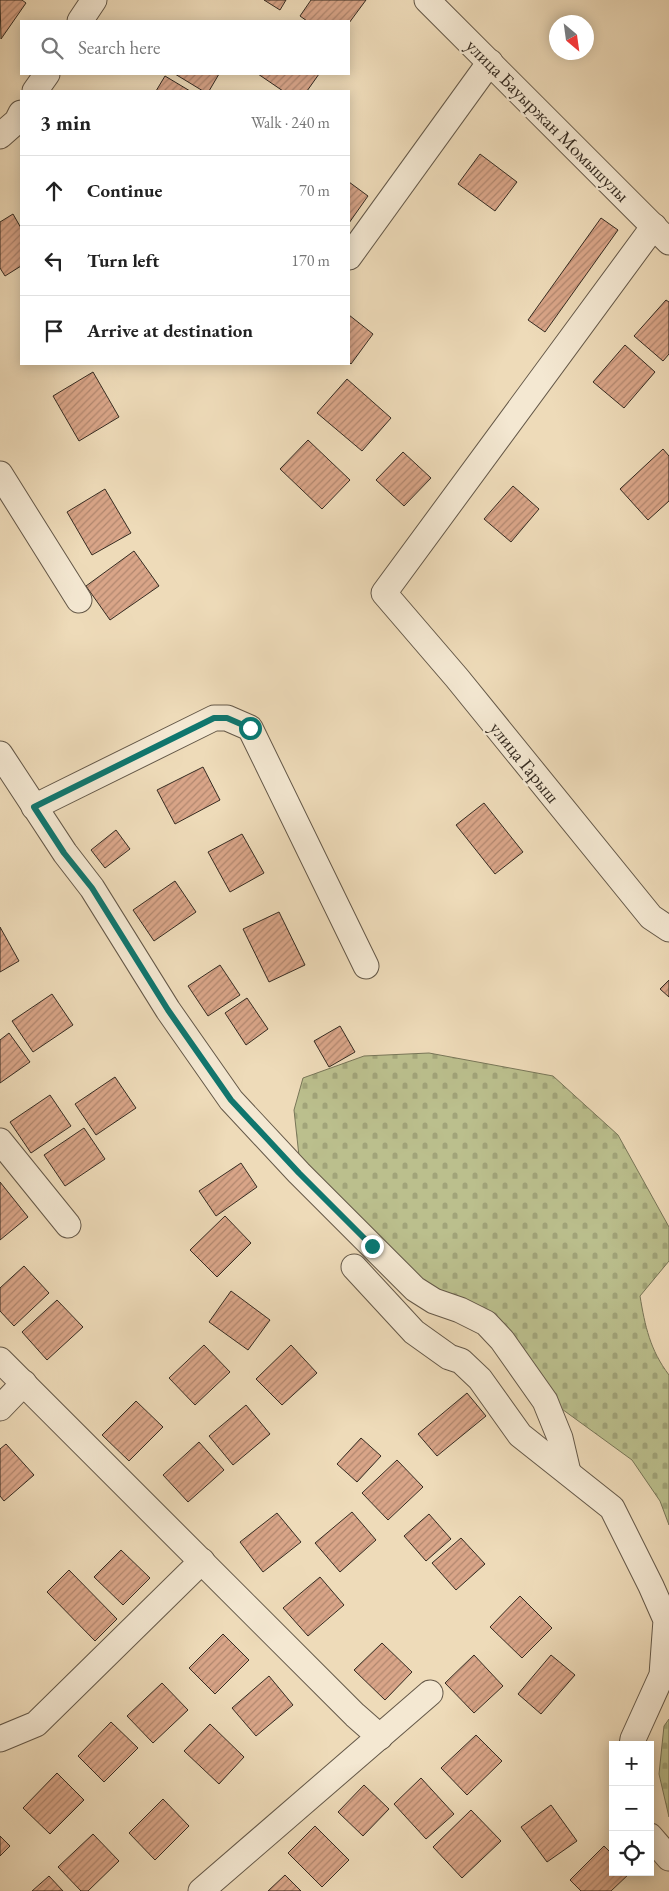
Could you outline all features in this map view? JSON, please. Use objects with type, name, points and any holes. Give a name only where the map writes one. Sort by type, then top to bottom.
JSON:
[{"type":"street","points":[[81,20],[94,0]]},
{"type":"street","name":"улица Бауыржан Момышулы","points":[[431,1],[661,234]]},
{"type":"street","points":[[350,255],[490,62]]},
{"type":"street","points":[[36,90],[45,75]]},
{"type":"street","points":[[0,136],[17,121],[20,115]]},
{"type":"street","name":"улица Гарыш","points":[[661,234],[384,593],[457,678],[652,917],[669,929]]},
{"type":"street","points":[[0,474],[80,600]]},
{"type":"street","points":[[34,807],[214,718],[227,718],[250,728],[366,966]]},
{"type":"street","points":[[0,754],[64,853],[92,888],[168,1010],[231,1100],[299,1173],[415,1289],[434,1301],[460,1310],[486,1323],[502,1340],[545,1401],[560,1438],[568,1472]]},
{"type":"street","points":[[0,1141],[68,1225]]},
{"type":"street","points":[[354,1268],[414,1332],[449,1357],[461,1361],[480,1379],[520,1435],[612,1508],[666,1620],[662,1674],[633,1741]]},
{"type":"street","points":[[0,1360],[380,1737]]},
{"type":"street","points":[[0,1408],[24,1383]]},
{"type":"street","points":[[0,1739],[36,1724],[202,1561]]},
{"type":"street","points":[[201,1891],[430,1693]]},
{"type":"street","points":[[654,1841],[669,1858]]},
{"type":"green space","points":[[429,1053],[553,1076],[618,1135],[669,1227],[669,1261],[640,1296],[649,1337],[657,1356],[669,1375],[669,1525],[660,1501],[632,1460],[555,1404],[448,1296],[415,1275],[299,1156],[294,1110],[303,1078],[364,1056]]},
{"type":"green space","points":[[669,1719],[669,1817],[659,1774],[664,1726]]},
{"type":"building","points":[[0,0],[22,0],[26,3],[1,39]]},
{"type":"building","points":[[264,0],[286,0],[280,10]]},
{"type":"building","points":[[311,0],[366,0],[350,22],[350,20],[306,20],[300,16]]},
{"type":"building","points":[[177,75],[218,75],[210,90],[201,90]]},
{"type":"building","points":[[259,75],[318,75],[308,90],[282,90]]},
{"type":"building","points":[[165,76],[188,90],[157,90]]},
{"type":"building","points":[[480,154],[517,182],[495,211],[458,184]]},
{"type":"building","points":[[350,183],[368,196],[350,222]]},
{"type":"building","points":[[13,214],[20,226],[20,267],[5,276],[0,268],[0,222]]},
{"type":"building","points":[[601,218],[618,230],[545,332],[528,320]]},
{"type":"building","points":[[666,300],[669,302],[669,354],[663,361],[634,336]]},
{"type":"building","points":[[350,316],[373,334],[350,363]]},
{"type":"building","points":[[625,345],[655,372],[624,408],[593,382]]},
{"type":"building","points":[[93,372],[119,417],[79,441],[53,396]]},
{"type":"building","points":[[347,379],[391,418],[362,451],[317,413]]},
{"type":"building","points":[[308,440],[350,480],[322,509],[280,469]]},
{"type":"building","points":[[663,449],[669,456],[669,501],[648,520],[620,489]]},
{"type":"building","points":[[403,452],[431,478],[404,506],[376,480]]},
{"type":"building","points":[[513,486],[539,509],[511,542],[484,519]]},
{"type":"building","points":[[105,489],[131,533],[92,555],[67,512]]},
{"type":"building","points":[[134,551],[159,586],[110,620],[86,586]]},
{"type":"building","points":[[203,767],[220,800],[175,824],[157,790]]},
{"type":"building","points":[[484,803],[523,852],[495,874],[456,825]]},
{"type":"building","points":[[116,830],[130,849],[105,868],[91,850]]},
{"type":"building","points":[[242,834],[264,873],[230,892],[208,852]]},
{"type":"building","points":[[175,881],[196,912],[154,941],[133,910]]},
{"type":"building","points":[[279,912],[305,965],[269,982],[243,929]]},
{"type":"building","points":[[0,927],[19,961],[0,972]]},
{"type":"building","points":[[220,965],[240,995],[208,1016],[188,986]]},
{"type":"building","points":[[669,980],[669,997],[660,989]]},
{"type":"building","points":[[52,994],[73,1025],[33,1052],[12,1021]]},
{"type":"building","points":[[247,998],[268,1029],[246,1045],[225,1013]]},
{"type":"building","points":[[340,1026],[355,1052],[329,1067],[314,1041]]},
{"type":"building","points":[[9,1033],[30,1062],[0,1083],[0,1040]]},
{"type":"building","points":[[115,1077],[136,1108],[96,1135],[75,1104]]},
{"type":"building","points":[[50,1095],[71,1126],[31,1153],[10,1122]]},
{"type":"building","points":[[84,1128],[105,1159],[65,1186],[44,1155]]},
{"type":"building","points":[[241,1163],[257,1187],[216,1216],[199,1191]]},
{"type":"building","points":[[0,1182],[28,1217],[0,1240]]},
{"type":"building","points":[[225,1216],[251,1243],[217,1277],[190,1250]]},
{"type":"building","points":[[24,1266],[49,1293],[14,1326],[0,1311],[0,1288]]},
{"type":"building","points":[[231,1291],[270,1320],[248,1350],[209,1322]]},
{"type":"building","points":[[57,1300],[83,1327],[47,1360],[22,1332]]},
{"type":"building","points":[[204,1345],[230,1372],[195,1405],[169,1378]]},
{"type":"building","points":[[291,1345],[317,1373],[282,1405],[256,1379]]},
{"type":"building","points":[[467,1393],[486,1416],[437,1456],[418,1434]]},
{"type":"building","points":[[136,1401],[163,1427],[129,1461],[102,1435]]},
{"type":"building","points":[[246,1405],[270,1434],[233,1465],[209,1436]]},
{"type":"building","points":[[361,1438],[381,1456],[357,1482],[337,1464]]},
{"type":"building","points":[[199,1442],[224,1470],[188,1502],[163,1475]]},
{"type":"building","points":[[6,1444],[34,1475],[4,1501],[0,1496],[0,1449]]},
{"type":"building","points":[[397,1460],[423,1487],[388,1520],[362,1493]]},
{"type":"building","points":[[352,1512],[376,1540],[340,1572],[315,1543]]},
{"type":"building","points":[[277,1513],[301,1542],[263,1572],[240,1542]]},
{"type":"building","points":[[429,1514],[451,1539],[426,1561],[404,1536]]},
{"type":"building","points":[[461,1538],[485,1564],[456,1590],[432,1563]]},
{"type":"building","points":[[121,1550],[150,1578],[123,1605],[94,1577]]},
{"type":"building","points":[[69,1570],[117,1619],[95,1641],[47,1592]]},
{"type":"building","points":[[320,1577],[344,1605],[308,1636],[283,1608]]},
{"type":"building","points":[[520,1596],[552,1628],[522,1658],[490,1627]]},
{"type":"building","points":[[223,1634],[249,1660],[215,1694],[189,1668]]},
{"type":"building","points":[[382,1643],[412,1672],[385,1700],[354,1670]]},
{"type":"building","points":[[474,1655],[503,1686],[474,1713],[445,1683]]},
{"type":"building","points":[[551,1655],[575,1675],[541,1714],[518,1694]]},
{"type":"building","points":[[269,1676],[293,1705],[256,1736],[232,1708]]},
{"type":"building","points":[[162,1683],[188,1710],[153,1743],[127,1716]]},
{"type":"building","points":[[111,1722],[138,1748],[104,1782],[78,1756]]},
{"type":"building","points":[[210,1724],[244,1757],[219,1784],[184,1751]]},
{"type":"building","points":[[476,1735],[502,1761],[467,1795],[441,1768]]},
{"type":"building","points":[[57,1773],[84,1800],[50,1834],[23,1808]]},
{"type":"building","points":[[421,1778],[454,1814],[426,1839],[394,1804]]},
{"type":"building","points":[[364,1785],[389,1809],[363,1836],[338,1812]]},
{"type":"building","points":[[163,1799],[189,1826],[155,1860],[129,1833]]},
{"type":"building","points":[[551,1805],[577,1841],[547,1862],[521,1827]]},
{"type":"building","points":[[471,1810],[501,1841],[462,1878],[433,1847]]},
{"type":"building","points":[[315,1826],[349,1860],[322,1887],[288,1853]]},
{"type":"building","points":[[93,1834],[119,1861],[88,1891],[81,1891],[58,1867]]},
{"type":"building","points":[[0,1836],[10,1846],[0,1856]]},
{"type":"building","points":[[604,1846],[609,1851],[609,1876],[627,1876],[611,1891],[581,1891],[570,1880]]},
{"type":"building","points":[[285,1875],[301,1891],[268,1891]]},
{"type":"building","points":[[49,1876],[63,1891],[32,1891]]},
{"type":"route","points":[[250,728],[227,718],[214,718],[34,807],[64,853],[92,888],[168,1010],[231,1100],[299,1173],[372,1246]]}]
